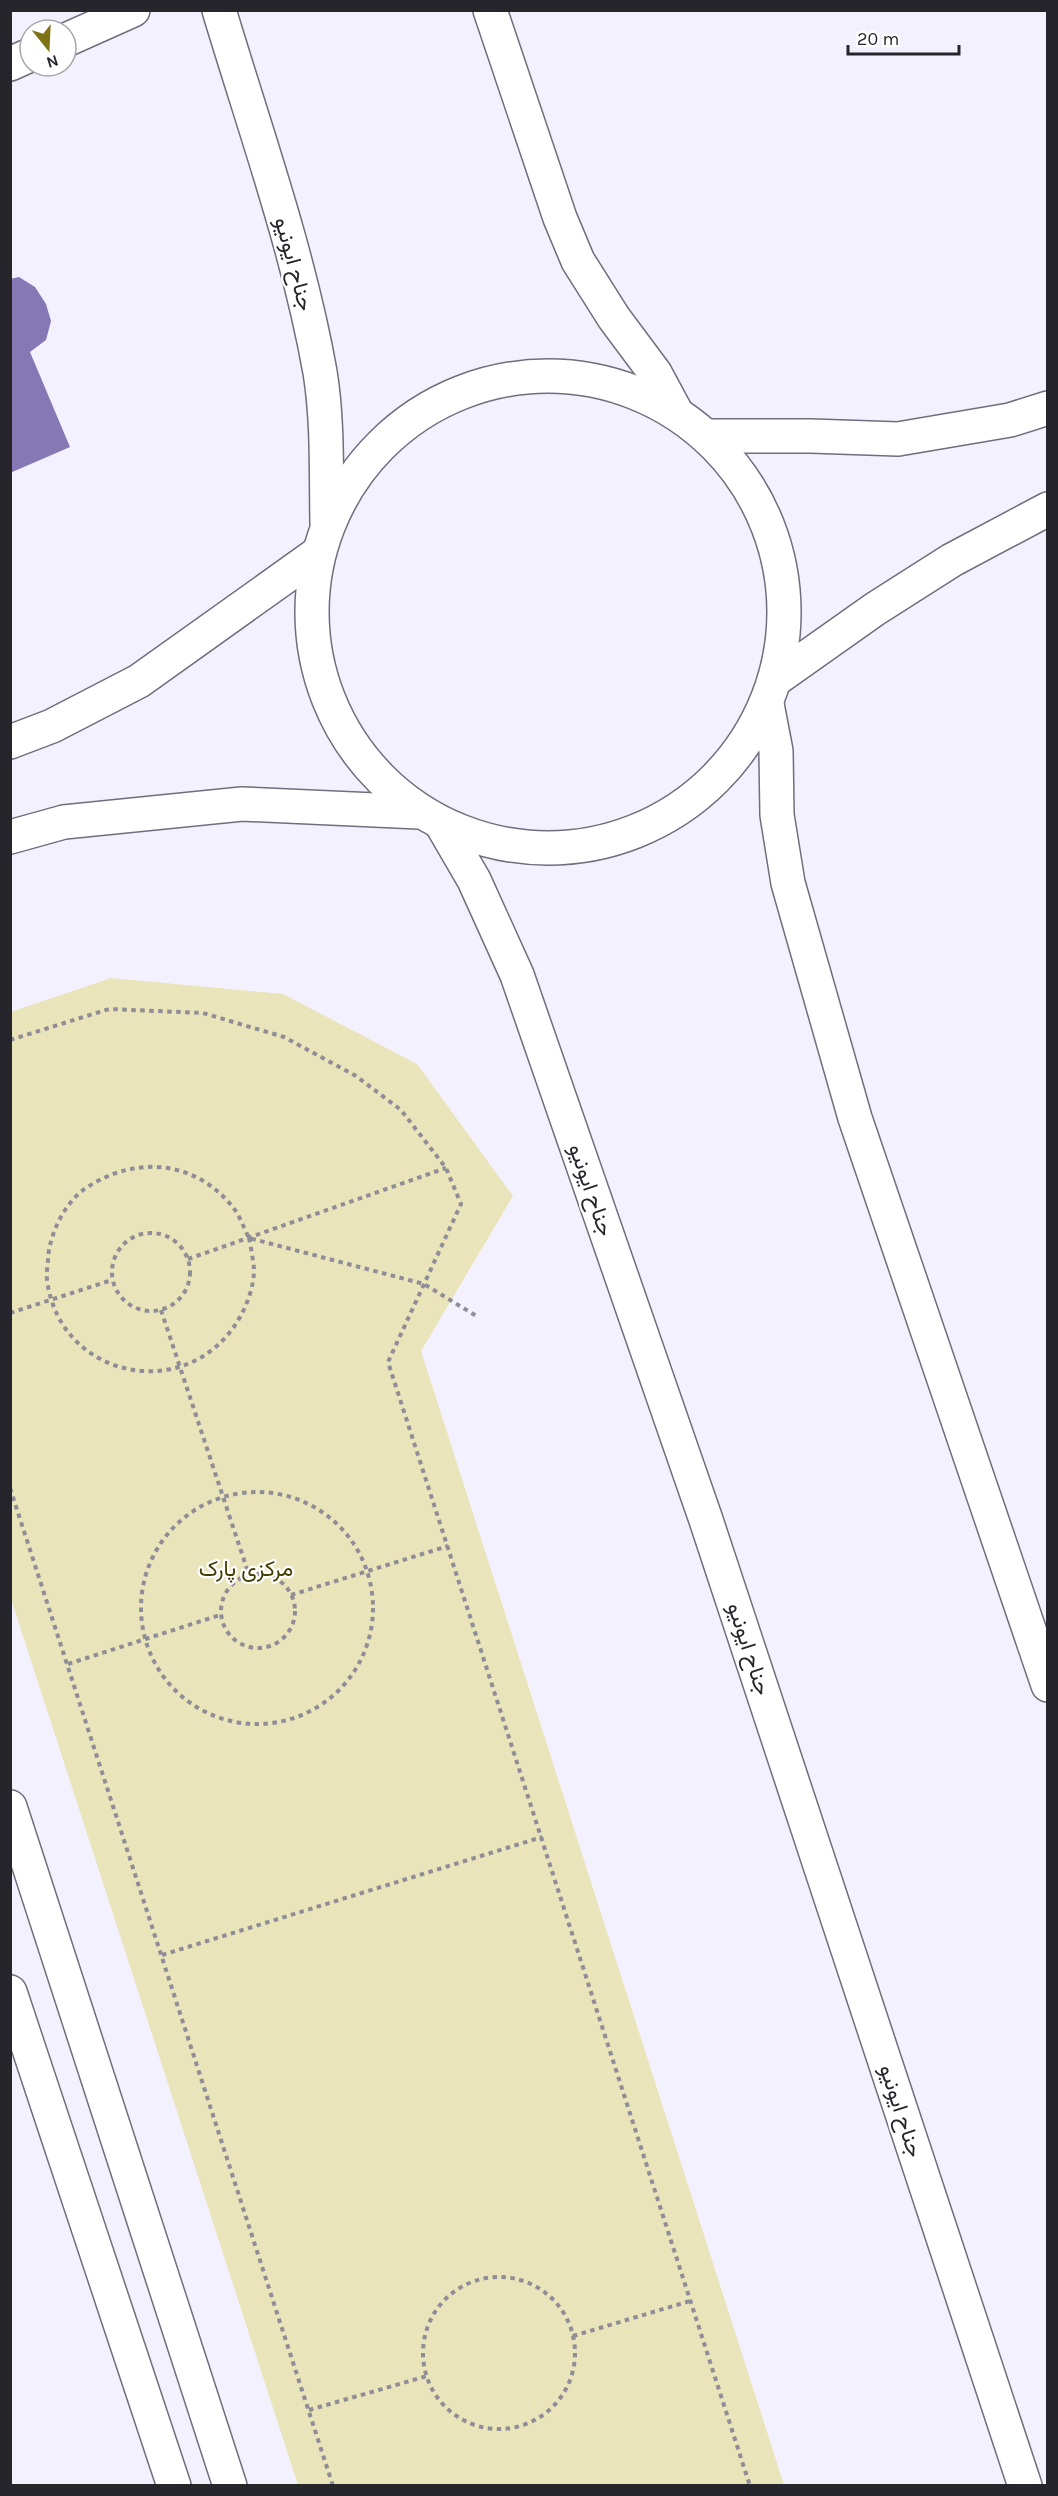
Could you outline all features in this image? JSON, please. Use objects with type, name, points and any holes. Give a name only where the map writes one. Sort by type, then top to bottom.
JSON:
[{"type":"main road","points":[[78,35],[134,10]]},
{"type":"main road","name":"جناح ایونیو","points":[[219,10],[300,276],[320,374],[325,432],[322,539],[310,628],[326,699],[364,764],[431,819],[474,880],[517,975],[706,1520],[1025,2486]]},
{"type":"main road","points":[[490,10],[560,218],[578,261],[614,318],[655,373],[676,412]]},
{"type":"main road","points":[[10,742],[52,726],[139,681],[322,539],[356,472],[397,429],[448,398],[505,379],[564,375],[623,387],[676,412],[708,436],[743,476],[769,523],[783,574],[785,627],[772,691],[777,815],[788,883],[855,1118],[1047,1685]]},
{"type":"main road","points":[[708,436],[898,439],[1010,420],[1047,408]]},
{"type":"main road","points":[[10,837],[64,822],[242,804],[431,819],[504,846],[568,849],[631,834],[688,803],[696,796],[734,759],[772,691],[875,609],[952,560],[1047,509]]},
{"type":"main road","points":[[10,1807],[230,2486]]},
{"type":"main road","points":[[10,1992],[174,2486]]},
{"type":"path","points":[[10,1040],[109,1010],[203,1013],[284,1036],[356,1076],[401,1110],[446,1168],[461,1204],[388,1362],[750,2486]]},
{"type":"path","points":[[145,1166],[178,1169],[208,1184],[233,1207],[249,1238],[254,1270],[247,1304],[230,1334],[204,1357],[172,1370],[137,1372],[104,1362],[76,1342],[56,1313],[52,1300],[47,1280],[49,1246],[61,1216],[83,1190],[112,1173],[145,1166]]},
{"type":"path","points":[[188,1259],[446,1168]]},
{"type":"path","points":[[154,1232],[167,1235],[178,1243],[188,1259],[190,1278],[186,1290],[179,1300],[161,1310],[144,1311],[132,1307],[122,1299],[112,1280],[113,1261],[118,1249],[128,1239],[140,1234],[154,1232]]},
{"type":"path","points":[[249,1238],[424,1284],[478,1317]]},
{"type":"path","points":[[10,1313],[112,1280]]},
{"type":"path","points":[[161,1310],[249,1575]]},
{"type":"path","points":[[10,1488],[333,2486]]},
{"type":"path","points":[[264,1492],[299,1500],[330,1517],[355,1544],[368,1571],[374,1613],[367,1648],[349,1680],[322,1705],[290,1720],[253,1725],[217,1718],[184,1700],[159,1673],[144,1640],[140,1603],[148,1567],[166,1535],[194,1510],[223,1497],[264,1492]]},
{"type":"path","points":[[291,1595],[448,1546]]},
{"type":"path","points":[[249,1575],[268,1575],[280,1580],[289,1589],[291,1595],[296,1613],[293,1625],[277,1644],[265,1648],[252,1648],[230,1637],[224,1627],[220,1615],[221,1603],[226,1591],[234,1582],[249,1575]]},
{"type":"path","points":[[68,1664],[220,1615]]},
{"type":"path","points":[[162,1955],[542,1837]]},
{"type":"path","points":[[509,2277],[532,2284],[553,2299],[568,2320],[576,2346],[573,2372],[562,2395],[544,2414],[521,2426],[495,2429],[469,2423],[449,2410],[433,2391],[427,2376],[424,2369],[423,2345],[429,2322],[443,2301],[461,2286],[485,2278],[509,2277]]},
{"type":"path","points":[[573,2336],[690,2301]]},
{"type":"path","points":[[309,2410],[427,2376]]},
{"type":"green space","name":"مرکزی پارک","points":[[111,978],[283,994],[417,1064],[513,1196],[421,1351],[784,2485],[298,2485],[11,1599],[11,1012]]},
{"type":"building","points":[[19,277],[35,287],[46,304],[51,321],[46,340],[30,352],[70,447],[10,473],[10,279]]}]
